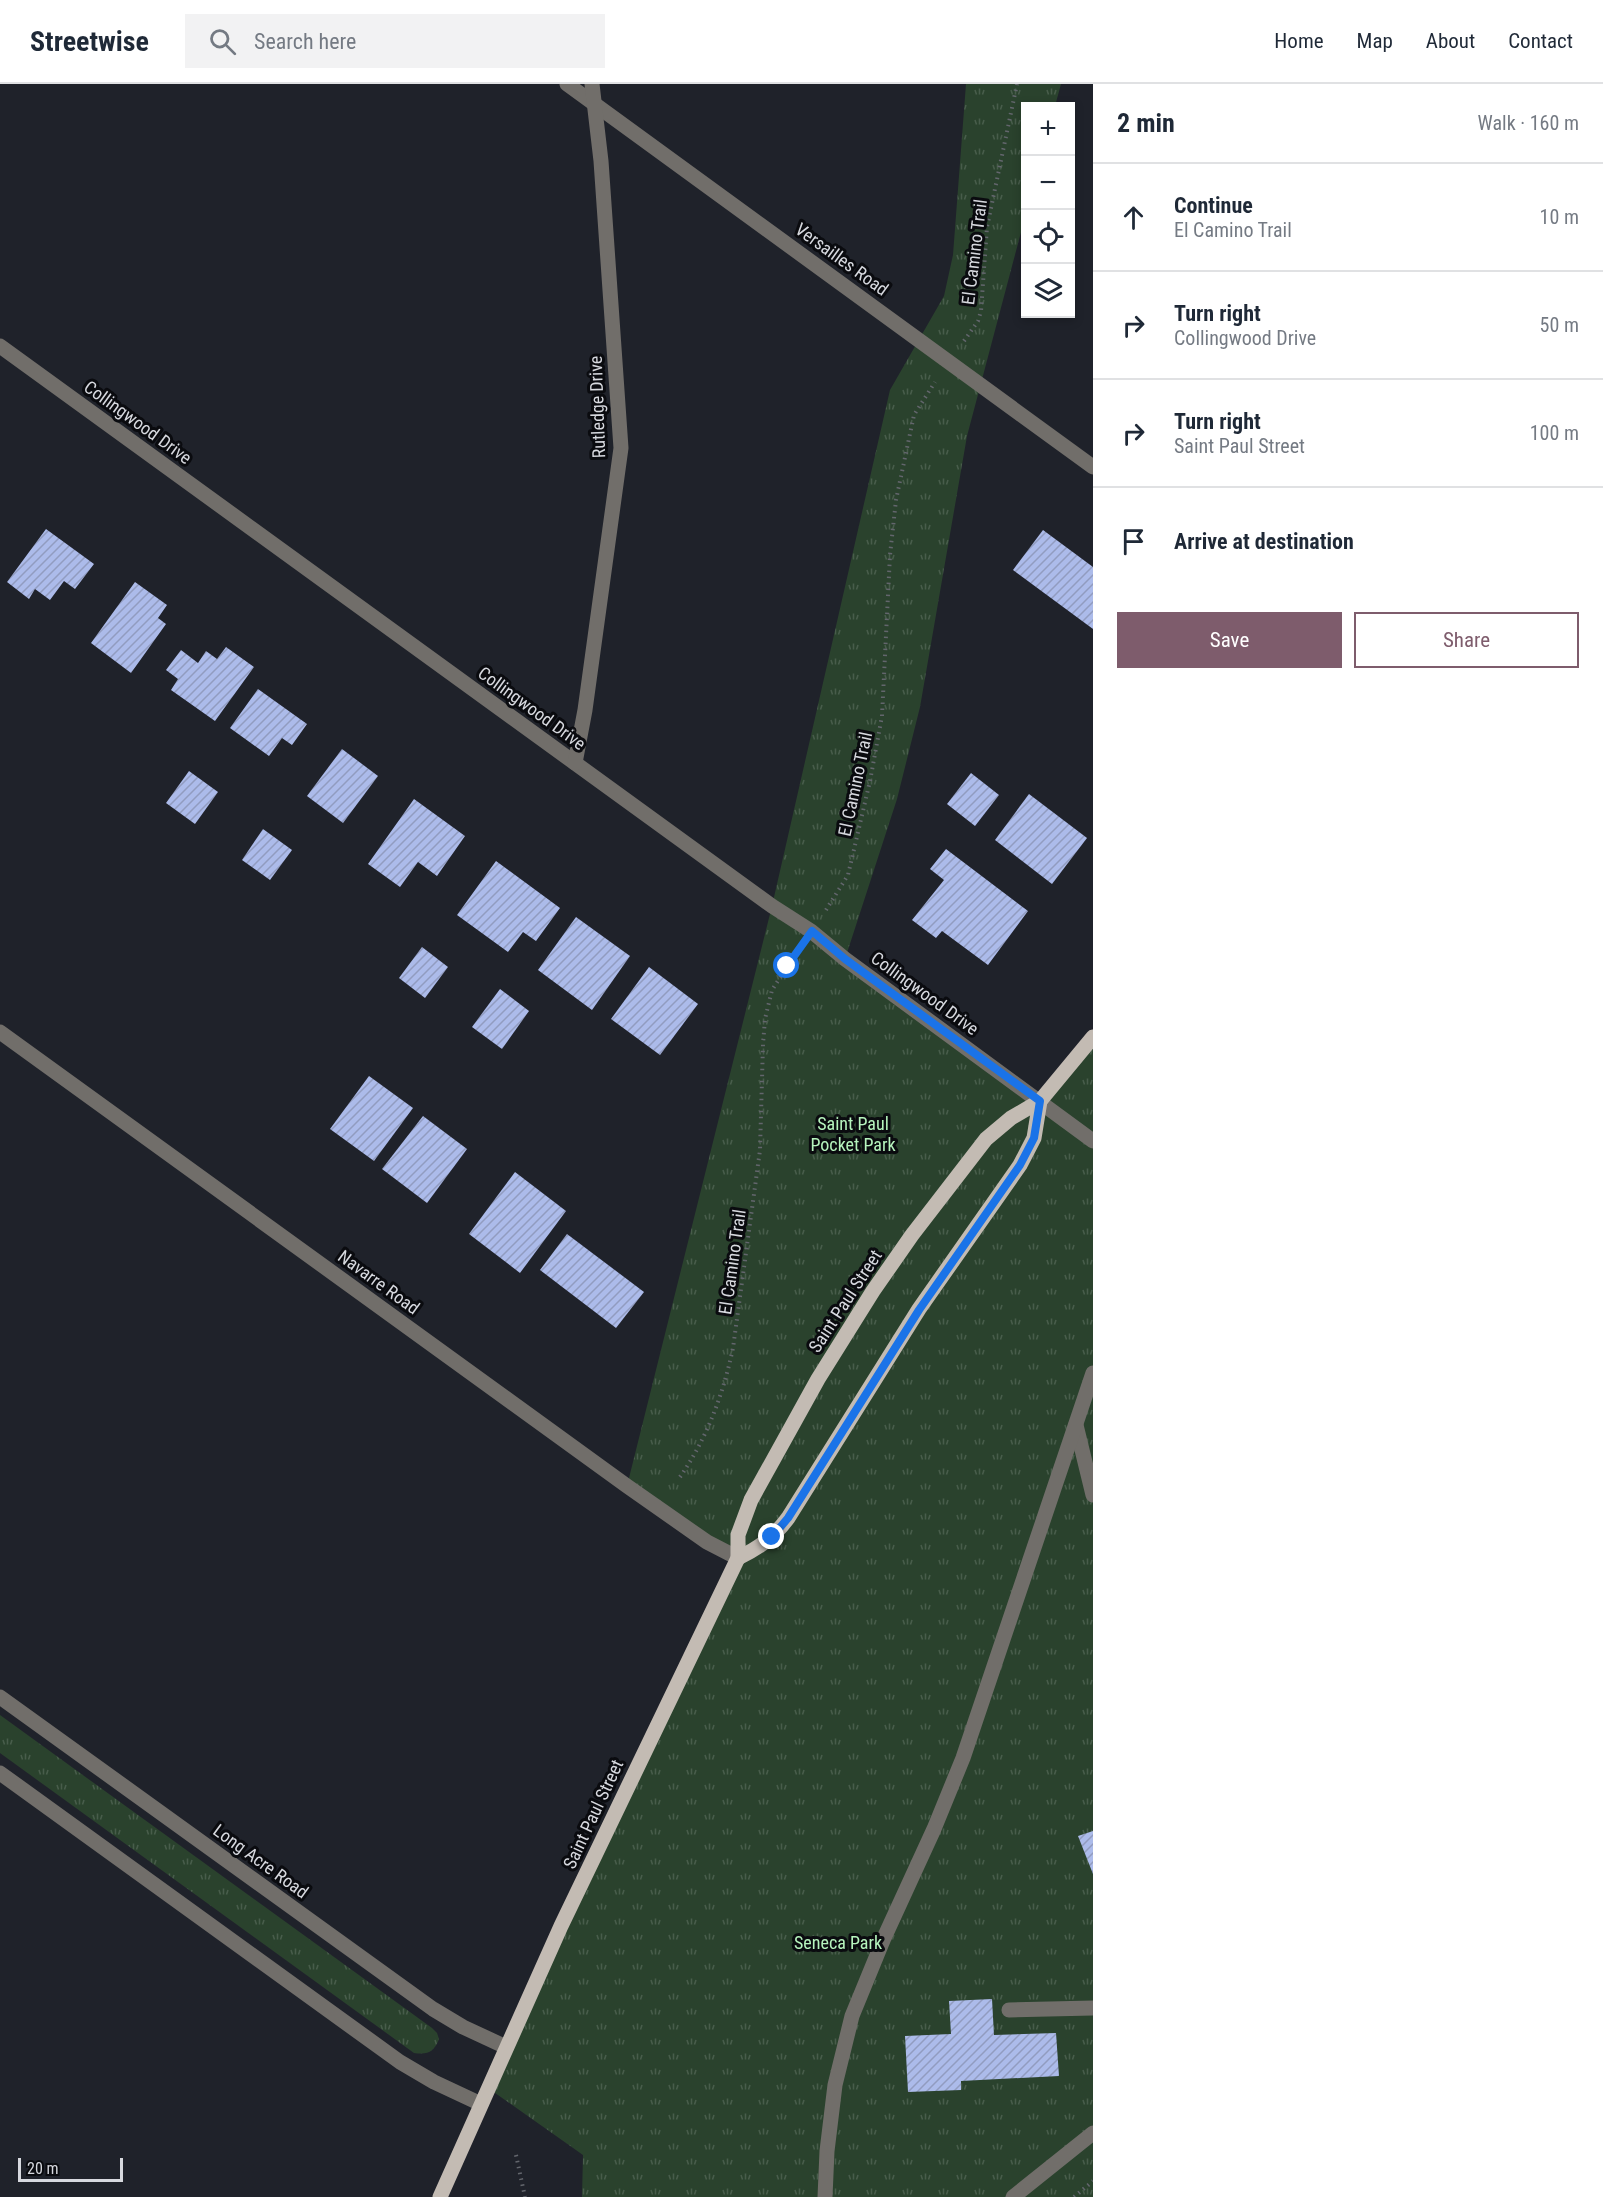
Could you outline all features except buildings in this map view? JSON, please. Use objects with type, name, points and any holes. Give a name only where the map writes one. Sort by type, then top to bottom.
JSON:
[{"type":"main road","name":"Saint Paul Street","points":[[440,2197],[561,1926],[738,1558],[738,1534],[751,1500],[822,1371],[873,1291],[919,1226],[986,1139],[1011,1119],[1040,1101],[1093,1037]]},
{"type":"main road","points":[[738,1558],[767,1542],[788,1518],[919,1310],[1020,1165],[1034,1138],[1040,1101]]},
{"type":"street","name":"Versailles Road","points":[[567,84],[1093,466]]},
{"type":"street","name":"Rutledge Drive","points":[[575,763],[585,710],[621,448],[604,196],[592,84]]},
{"type":"street","name":"Collingwood Drive","points":[[0,346],[772,906],[812,931],[845,959],[1093,1141]]},
{"type":"street","name":"Navarre Road","points":[[0,1032],[627,1486],[707,1542],[738,1558]]},
{"type":"street","points":[[825,2197],[827,2151],[835,2085],[852,2016],[963,1758],[1093,1373]]},
{"type":"street","points":[[1076,1425],[1093,1495]]},
{"type":"street","name":"Long Acre Road","points":[[0,1698],[433,2009],[463,2027],[506,2047]]},
{"type":"street","points":[[0,1773],[400,2062],[434,2082],[481,2104]]},
{"type":"street","points":[[1009,2010],[1093,2008]]},
{"type":"street","points":[[1012,2197],[1093,2133]]},
{"type":"path","name":"El Camino Trail","points":[[680,1477],[699,1448],[712,1419],[727,1377],[733,1348],[760,1150],[763,1044],[768,1004],[779,978],[842,886],[852,863],[875,760],[882,716],[890,555],[896,500],[914,415],[978,321],[981,310],[987,227],[1017,84]]},
{"type":"path","points":[[516,2156],[525,2197]]},
{"type":"path","points":[[1074,2197],[1093,2181]]},
{"type":"green space","name":"Seneca Park","points":[[966,84],[1061,84],[1056,102],[1021,102],[1021,232],[967,436],[920,707],[897,799],[845,959],[1040,1101],[1093,1037],[1093,2197],[582,2197],[583,2155],[488,2088],[738,1559],[627,1486],[772,906],[890,390],[944,296],[953,255]]},
{"type":"green space","points":[[0,1715],[432,2028],[439,2039],[435,2047],[427,2053],[414,2053],[0,1753]]},
{"type":"route","points":[[772,1537],[788,1518],[870,1384],[943,1274],[1020,1165],[1034,1138],[1040,1101],[845,959],[812,931],[787,966]]},
{"type":"park label","name":"Saint Paul Pocket Park","points":[[853,1133]]}]
